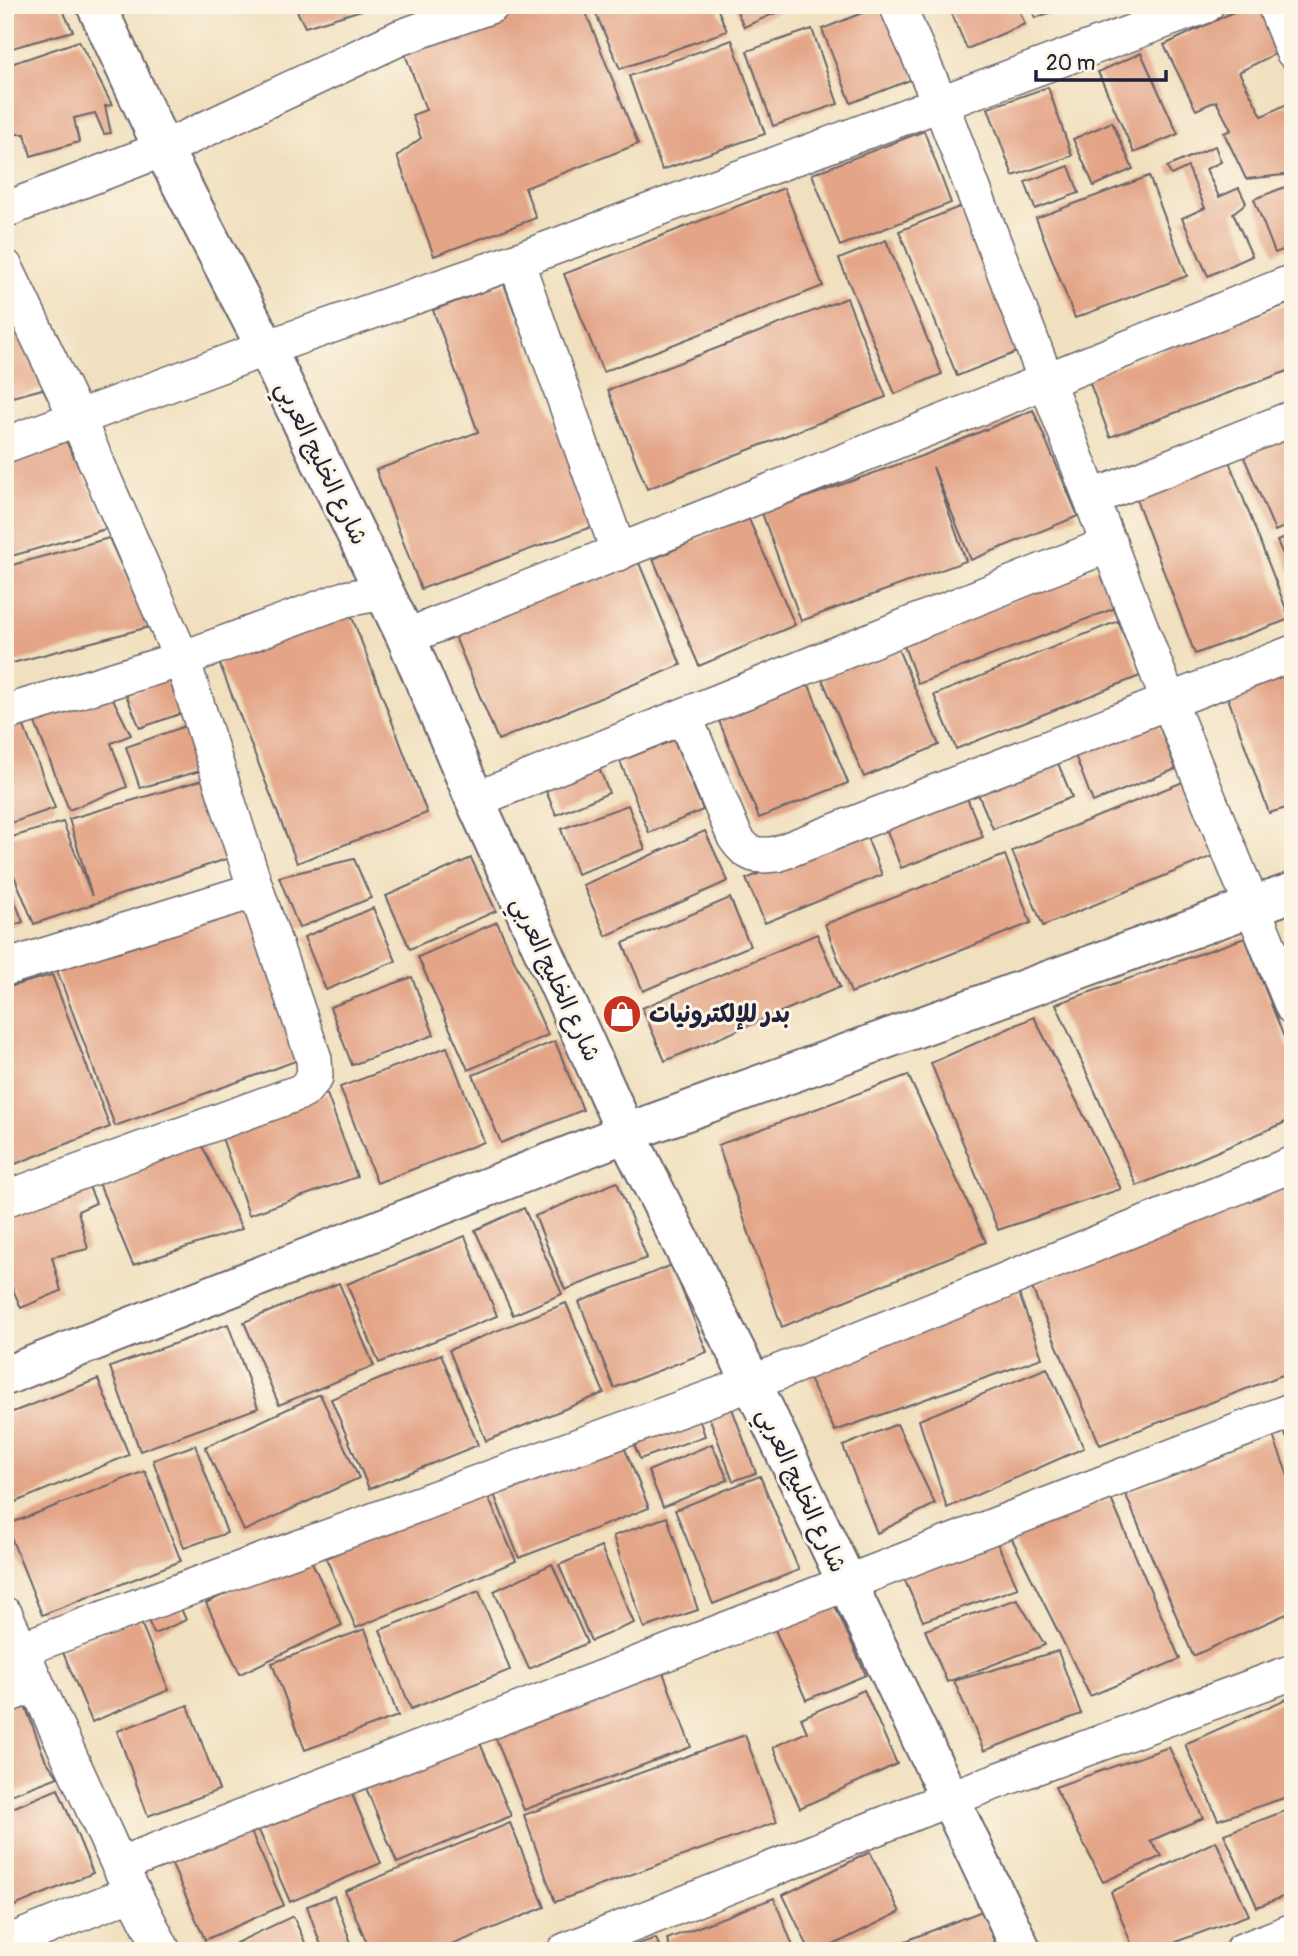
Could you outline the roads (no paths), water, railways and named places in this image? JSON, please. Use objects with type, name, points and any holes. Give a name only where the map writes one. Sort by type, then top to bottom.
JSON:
[{"type":"main road","name":"شارع الخليج العربي","points":[[96,5],[163,149],[266,348],[407,637],[475,800],[626,1133],[752,1383],[1022,1951]]},
{"type":"main road","points":[[5,1376],[626,1133],[1293,892]]},
{"type":"street","points":[[5,210],[163,149],[399,38],[492,5]]},
{"type":"street","points":[[898,5],[941,106],[1169,702],[1293,1007]]},
{"type":"street","points":[[5,445],[266,348],[516,261],[941,106],[1206,5]]},
{"type":"street","points":[[1275,5],[1293,51]]},
{"type":"street","points":[[516,261],[619,553]]},
{"type":"street","points":[[5,267],[78,420],[182,659],[256,890],[314,1059],[316,1077],[303,1091],[5,1199]]},
{"type":"street","points":[[407,637],[1293,282]]},
{"type":"street","points":[[1092,498],[1293,418]]},
{"type":"street","points":[[475,800],[1110,544]]},
{"type":"street","points":[[5,713],[182,659],[345,599],[385,592]]},
{"type":"street","points":[[684,716],[735,837],[744,851],[757,857],[776,854],[1293,653]]},
{"type":"street","points":[[5,968],[256,890]]},
{"type":"street","points":[[21,1649],[752,1383],[1293,1164]]},
{"type":"street","points":[[5,1944],[126,1879],[846,1584],[1293,1410]]},
{"type":"street","points":[[5,1615],[21,1649],[21,1690],[163,1951]]},
{"type":"street","points":[[565,1951],[948,1799],[1293,1672]]},
{"type":"street","points":[[1242,1951],[1293,1931]]},
{"type":"place","name":"بدر للإلكترونيات","points":[[622,1014]]}]
